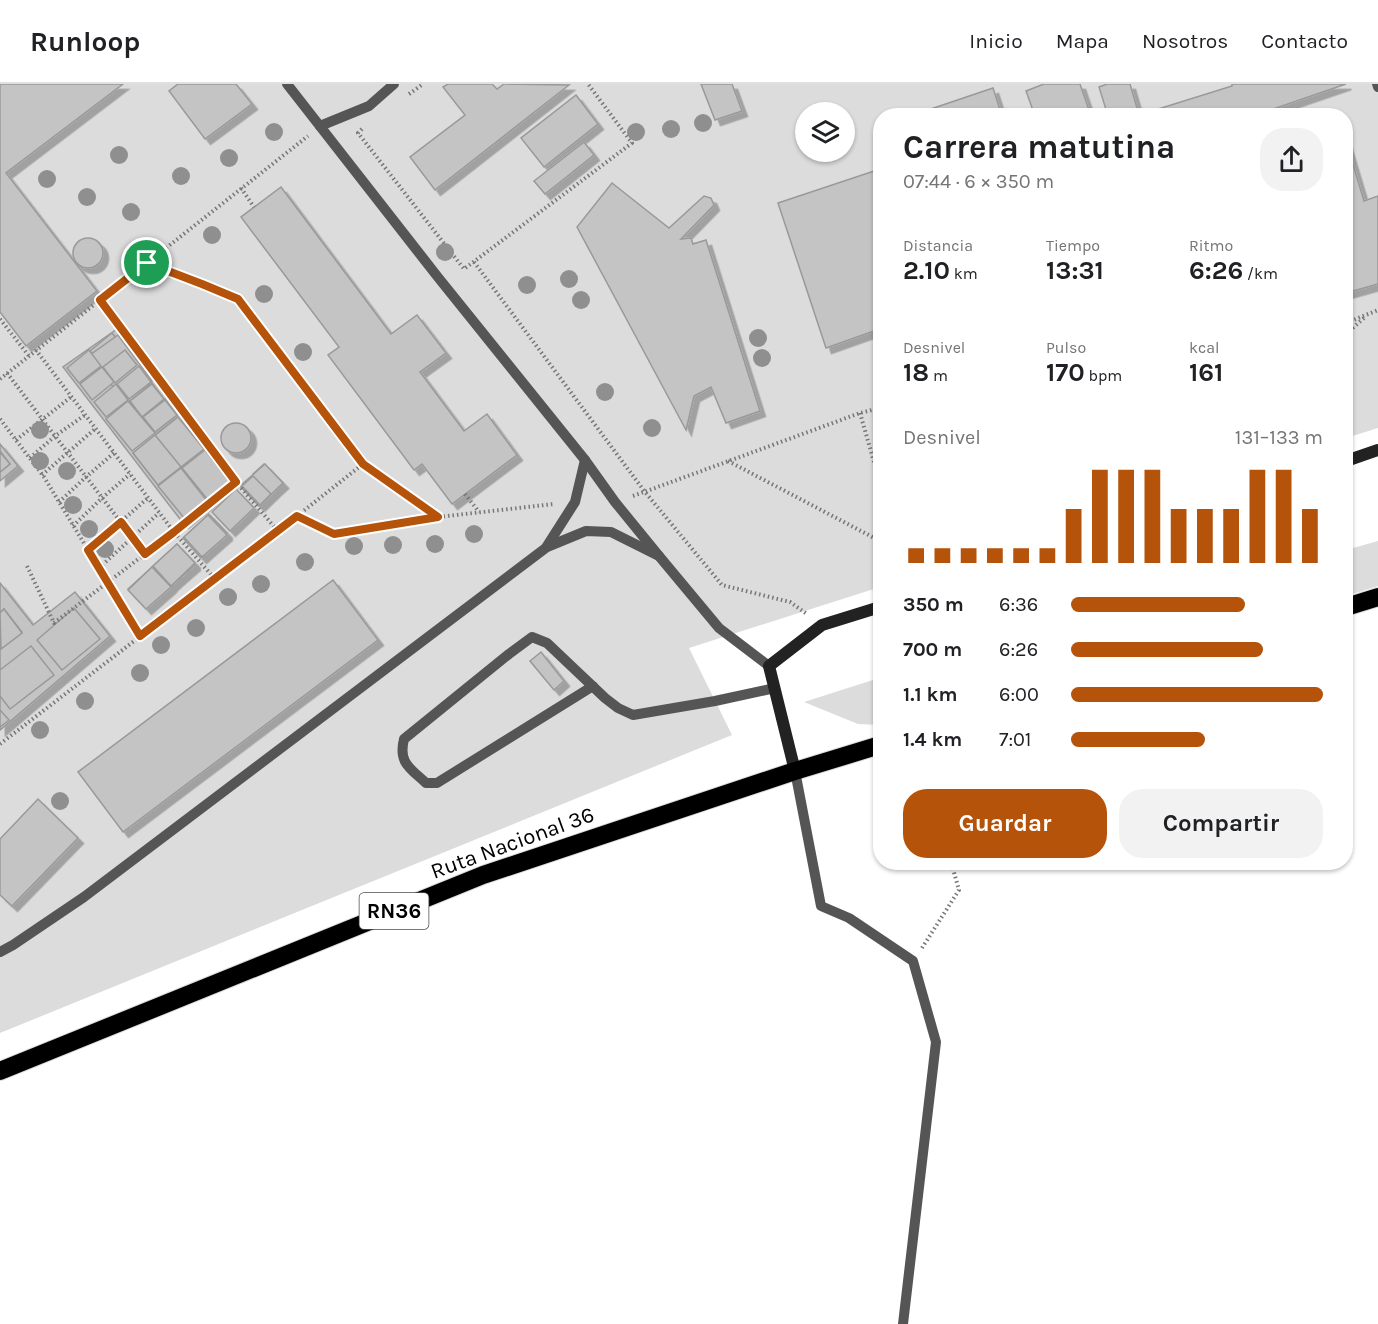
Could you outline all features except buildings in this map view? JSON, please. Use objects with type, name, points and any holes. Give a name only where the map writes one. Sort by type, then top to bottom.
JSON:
[{"type":"highway","points":[[1353,605],[1378,597]]},
{"type":"highway","name":"Ruta Nacional 36","points":[[0,1071],[483,875],[873,747]]},
{"type":"main road","points":[[1353,459],[1378,450]]},
{"type":"main road","points":[[795,771],[769,666],[822,625],[873,609]]},
{"type":"lane","points":[[287,84],[585,460],[615,502],[718,628],[769,666]]},
{"type":"lane","points":[[320,126],[369,106],[394,84]]},
{"type":"lane","points":[[547,547],[575,502],[585,460]]},
{"type":"lane","points":[[0,952],[84,897],[547,547],[586,531],[612,532],[659,556]]},
{"type":"lane","points":[[593,686],[437,783],[426,783],[404,762],[401,750],[404,739],[532,638],[547,643],[618,708],[633,714],[715,701],[775,688]]},
{"type":"lane","points":[[795,771],[821,906],[849,918],[913,961],[936,1042],[903,1324]]},
{"type":"path","points":[[404,98],[423,84]]},
{"type":"path","points":[[367,126],[358,133],[464,269],[632,143],[588,84]]},
{"type":"path","points":[[0,379],[320,126]]},
{"type":"path","points":[[241,188],[254,207]]},
{"type":"path","points":[[474,262],[645,492],[722,585],[790,602],[822,625]]},
{"type":"path","points":[[147,263],[238,299],[363,464],[438,517]]},
{"type":"path","points":[[100,300],[236,482],[277,530]]},
{"type":"path","points":[[1353,320],[1378,310]]},
{"type":"path","points":[[1353,328],[1367,315]]},
{"type":"path","points":[[0,319],[29,356]]},
{"type":"path","points":[[36,350],[159,513],[214,578]]},
{"type":"path","points":[[7,373],[145,554]]},
{"type":"path","points":[[16,440],[72,397]]},
{"type":"path","points":[[615,502],[873,410]]},
{"type":"path","points":[[860,413],[873,458]]},
{"type":"path","points":[[30,458],[55,436],[85,415]]},
{"type":"path","points":[[0,419],[42,475],[140,636]]},
{"type":"path","points":[[42,475],[96,428]]},
{"type":"path","points":[[59,502],[114,453]]},
{"type":"path","points":[[729,461],[873,537]]},
{"type":"path","points":[[0,744],[363,464]]},
{"type":"path","points":[[73,525],[130,474]]},
{"type":"path","points":[[27,566],[54,623],[236,482]]},
{"type":"path","points":[[465,494],[479,512]]},
{"type":"path","points":[[88,550],[148,498]]},
{"type":"path","points":[[297,516],[334,534],[438,517],[575,502]]},
{"type":"path","points":[[99,568],[159,513]]},
{"type":"path","points":[[913,961],[959,890],[953,870]]},
{"type":"shaded area","points":[[0,84],[1378,84],[1378,428],[1353,436],[1353,108],[873,108],[873,589],[689,648],[732,735],[0,1033]]},
{"type":"shaded area","points":[[1378,541],[1378,586],[1353,594],[1353,548]]},
{"type":"shaded area","points":[[873,680],[873,725],[858,724],[804,702]]},
{"type":"route","points":[[147,263],[238,299],[363,464],[438,517],[334,534],[297,516],[140,636],[88,550],[121,522],[145,554],[236,482],[100,300],[147,263]]}]
